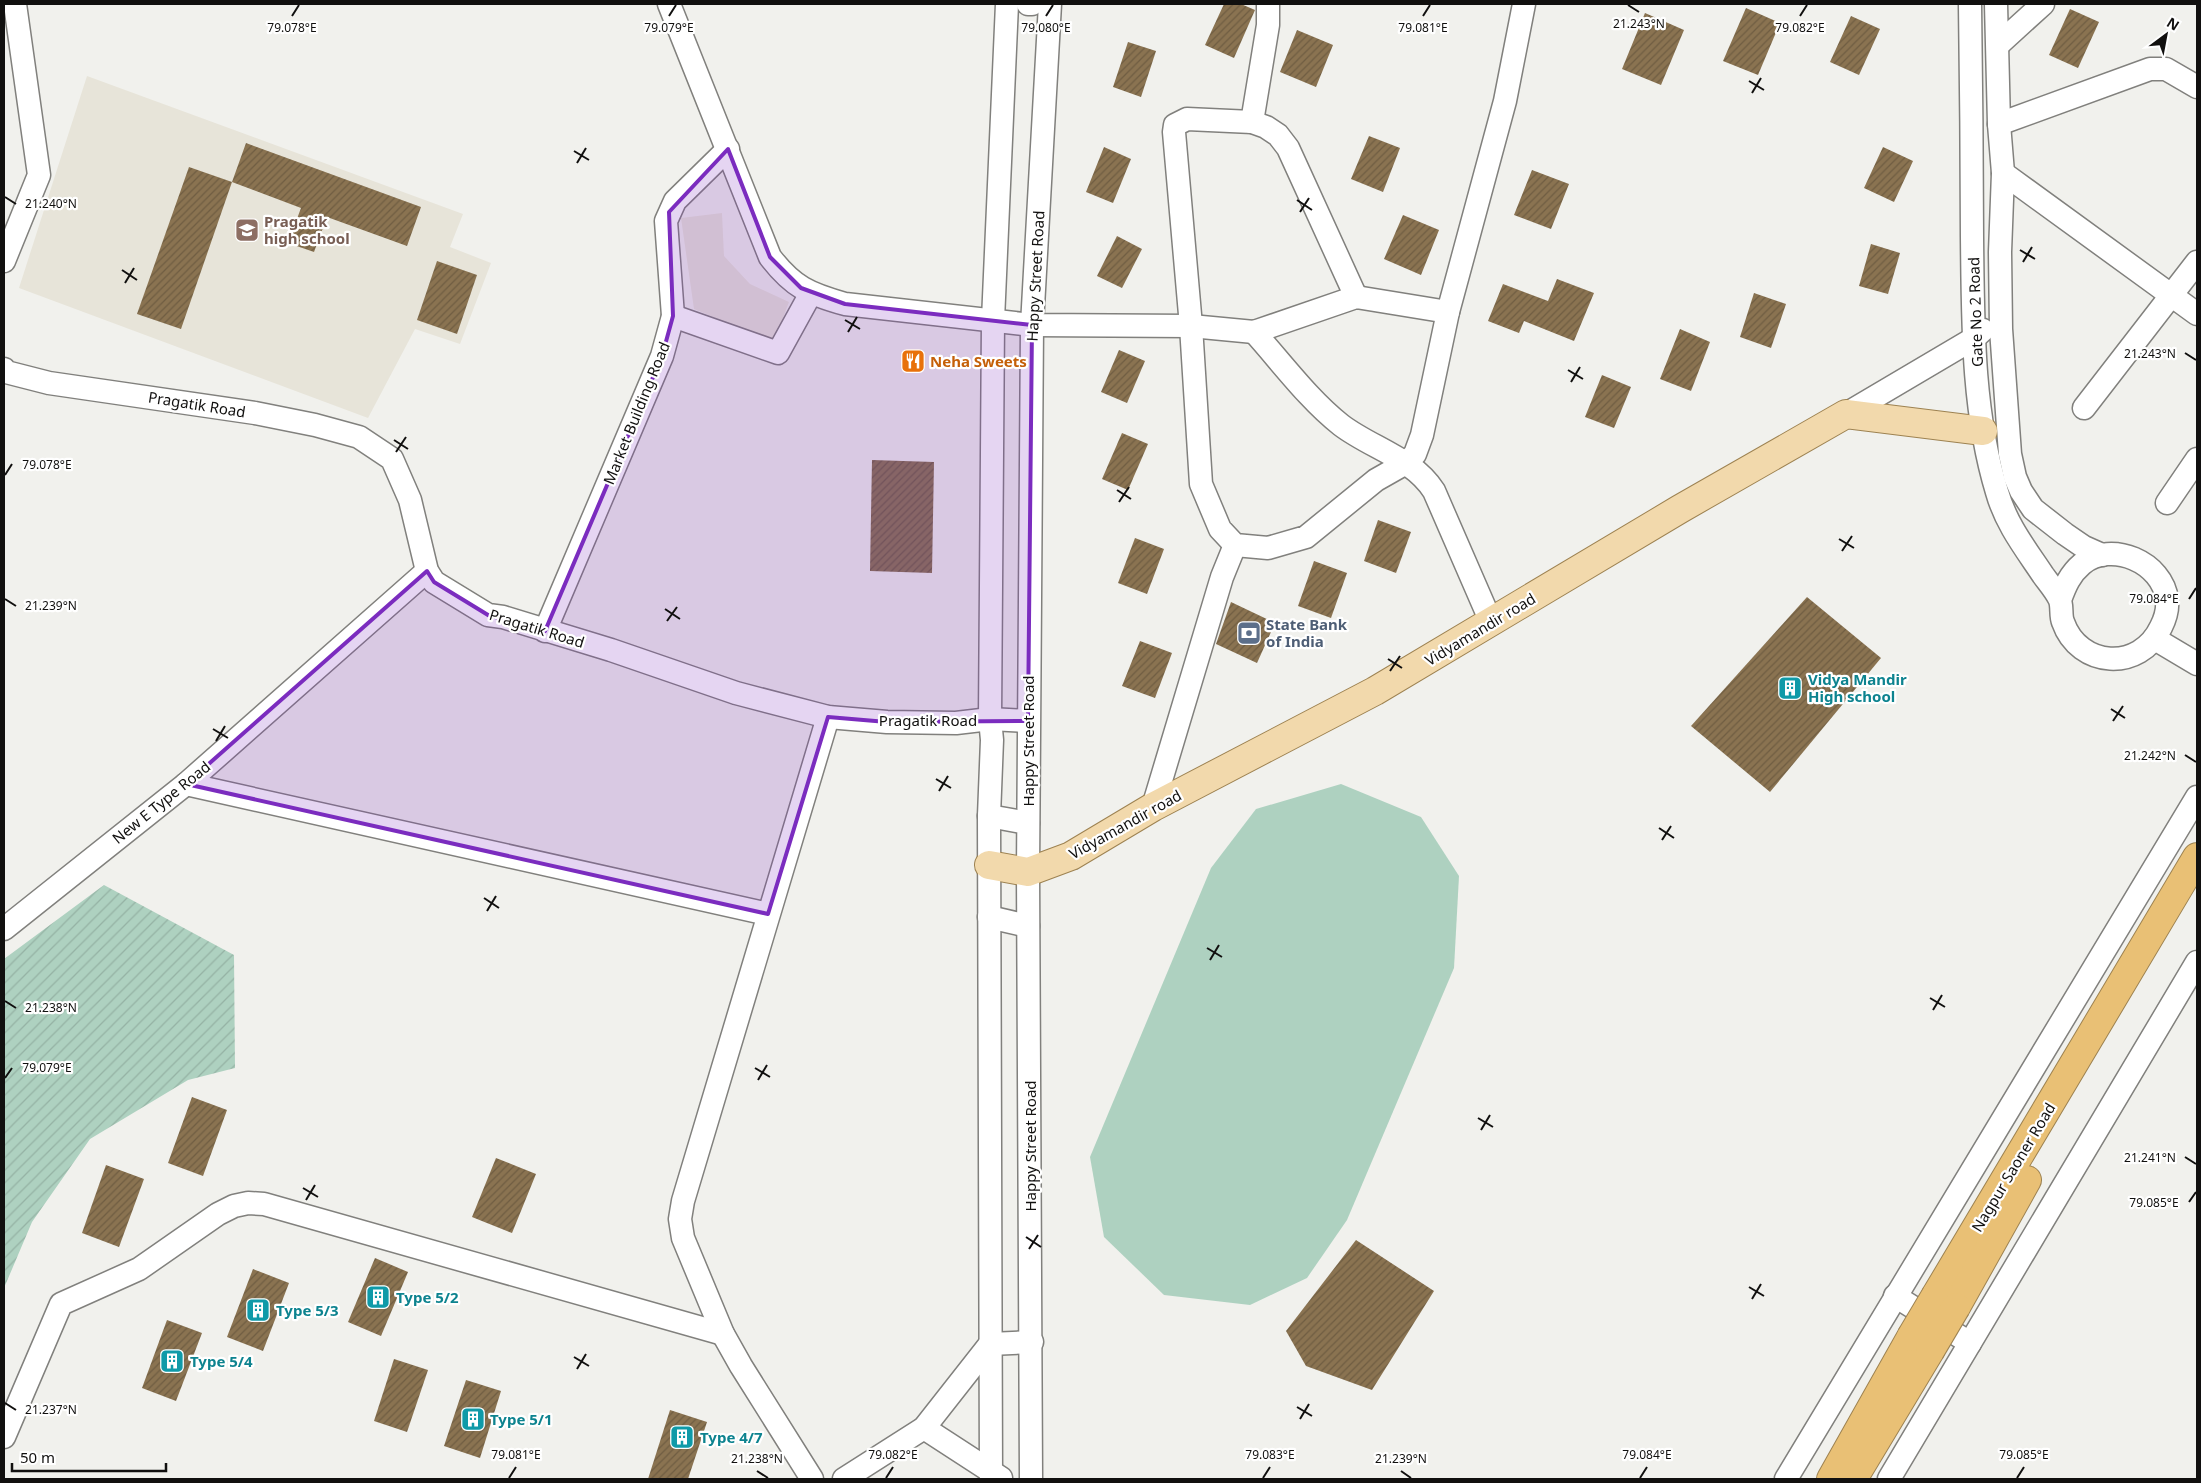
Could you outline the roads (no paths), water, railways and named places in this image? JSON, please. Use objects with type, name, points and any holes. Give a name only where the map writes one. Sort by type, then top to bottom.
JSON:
[{"type":"highway","name":"Nagpur Saoner Road","points":[[1852,1479],[1921,1344],[2197,857]]},
{"type":"highway","name":"Nagpur Saoner Road","points":[[1946,1301],[2017,1196],[2197,893]]},
{"type":"highway","name":"Nagpur Saoner Road","points":[[1831,1479],[1921,1344]]},
{"type":"main road","points":[[1846,414],[1996,428]]},
{"type":"main road","name":"Vidyamandir road","points":[[1028,872],[1071,856],[1153,806],[1375,691],[1680,509],[1846,414]]},
{"type":"main road","points":[[989,865],[1028,872]]},
{"type":"street","points":[[4,261],[39,175],[15,4]]},
{"type":"street","points":[[669,4],[770,257],[784,275],[811,293],[845,304],[1032,324],[1191,326],[1254,332],[1356,297],[1448,312]]},
{"type":"street","points":[[995,1477],[990,1344],[989,816],[992,740],[990,719],[992,320],[1007,4]]},
{"type":"street","name":"Happy Street Road","points":[[1031,1479],[1032,1342],[1028,721],[1032,324],[1050,4]]},
{"type":"street","points":[[1252,122],[1268,25],[1268,4]]},
{"type":"street","points":[[1356,297],[1288,148],[1278,135],[1266,127],[1252,122],[1187,119],[1175,125],[1174,132],[1191,326],[1201,484],[1220,529],[1235,545],[1268,548],[1306,536],[1376,480],[1406,463],[1415,454],[1422,435],[1448,312],[1505,101],[1524,4]]},
{"type":"street","name":"Gate No 2 Road","points":[[1970,4],[1973,339],[1996,428],[2010,454],[2015,477],[2021,491],[2034,509],[2065,534],[2102,555]]},
{"type":"street","name":"Gate No 2 Road","points":[[1996,4],[1999,44],[1999,124],[2003,173],[1996,428],[1997,492],[2008,523],[2060,600]]},
{"type":"street","points":[[1999,44],[2043,4]]},
{"type":"street","points":[[1999,124],[2150,69],[2166,68],[2197,88]]},
{"type":"street","name":"Market Building Road","points":[[545,631],[662,356],[672,316],[666,221],[669,212],[675,201],[728,149]]},
{"type":"street","points":[[2003,173],[2197,314]]},
{"type":"street","points":[[2084,408],[2197,262]]},
{"type":"street","points":[[672,316],[778,353],[811,293]]},
{"type":"street","points":[[1846,414],[1973,339],[2000,315]]},
{"type":"street","points":[[1254,332],[1327,413],[1357,437],[1406,463],[1427,479],[1492,622]]},
{"type":"street","name":"Pragatik Road","points":[[4,370],[49,383],[255,413],[315,425],[359,437],[392,459],[410,500],[427,571],[434,582],[488,614],[611,650],[736,693],[828,717],[887,722],[956,723],[990,719],[1028,721]]},
{"type":"street","points":[[2167,503],[2197,459]]},
{"type":"street","points":[[1153,806],[1222,577],[1235,545]]},
{"type":"street","points":[[2122,554],[2139,561],[2151,570],[2160,582],[2167,599],[2165,618],[2155,640],[2141,652],[2127,658],[2111,660],[2089,653],[2072,640],[2062,621],[2060,600],[2066,583],[2083,563],[2102,555],[2122,554]]},
{"type":"street","name":"New E Type Road","points":[[4,929],[186,784],[427,571]]},
{"type":"street","points":[[2155,640],[2197,664]]},
{"type":"street","points":[[812,1479],[723,1334],[683,1238],[680,1219],[682,1201],[828,717]]},
{"type":"street","points":[[186,784],[768,914]]},
{"type":"street","points":[[1786,1479],[2197,797]]},
{"type":"street","points":[[989,816],[1028,823]]},
{"type":"street","points":[[989,917],[1028,926]]},
{"type":"street","points":[[1889,1479],[2197,962]]},
{"type":"street","points":[[4,1437],[61,1304],[139,1269],[218,1214],[234,1206],[248,1203],[264,1204],[723,1334]]},
{"type":"street","points":[[1896,1296],[1970,1343]]},
{"type":"street","points":[[844,1479],[924,1428],[990,1344],[1032,1342]]},
{"type":"street","points":[[924,1428],[995,1477]]},
{"type":"place","name":"Pragatik high school","points":[[247,230]]},
{"type":"place","name":"Neha Sweets","points":[[913,361]]},
{"type":"place","name":"State Bank of India","points":[[1249,633]]},
{"type":"place","name":"Vidya Mandir High school","points":[[1790,688]]},
{"type":"place","name":"Type 5/2","points":[[378,1297]]},
{"type":"place","name":"Type 5/3","points":[[258,1310]]},
{"type":"place","name":"Type 5/4","points":[[172,1361]]},
{"type":"place","name":"Type 5/1","points":[[473,1419]]},
{"type":"place","name":"Type 4/7","points":[[682,1437]]}]
